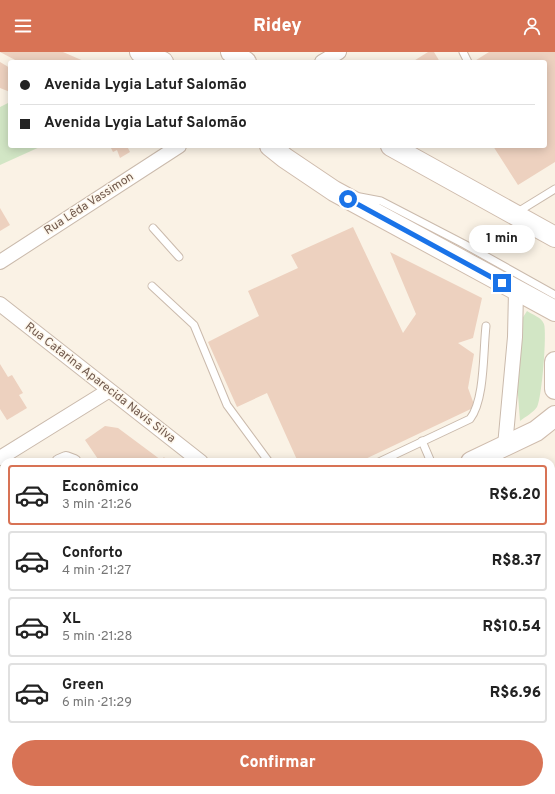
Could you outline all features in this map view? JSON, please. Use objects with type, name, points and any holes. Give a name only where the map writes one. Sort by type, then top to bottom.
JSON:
[{"type":"main road","points":[[140,52],[158,60]]},
{"type":"main road","points":[[231,52],[243,60]]},
{"type":"main road","points":[[272,148],[334,191],[555,312]]},
{"type":"main road","points":[[395,148],[514,214],[552,231]]},
{"type":"main road","points":[[555,362],[555,389]]},
{"type":"main road","points":[[480,458],[536,431],[555,416]]},
{"type":"street","points":[[325,60],[339,52]]},
{"type":"street","name":"Rua Lêda Vassimon","points":[[0,262],[176,148]]},
{"type":"street","points":[[505,446],[515,337],[516,291]]},
{"type":"street","name":"Rua Catarina Aparecida Navis Silva","points":[[0,304],[108,391],[196,458]]},
{"type":"street","points":[[0,458],[108,391]]},
{"type":"lane","points":[[514,214],[555,189]]},
{"type":"lane","points":[[334,191],[381,201],[464,244],[555,295]]},
{"type":"lane","points":[[153,228],[178,257]]},
{"type":"lane","points":[[152,286],[194,325],[227,405],[266,458]]},
{"type":"lane","points":[[387,458],[470,419],[476,412],[480,396],[486,326]]},
{"type":"lane","points":[[422,441],[429,458]]},
{"type":"green space","points":[[8,103],[8,148],[38,148],[0,165],[0,107]]},
{"type":"green space","points":[[527,311],[539,318],[544,324],[544,352],[541,392],[537,407],[532,413],[520,421],[517,382],[520,322]]},
{"type":"building","points":[[0,52],[63,52],[81,60],[15,60]]},
{"type":"building","points":[[428,52],[434,52],[439,60],[415,60]]},
{"type":"building","points":[[489,52],[555,52],[555,162],[518,185],[494,148],[547,148],[547,60],[476,60]]},
{"type":"building","points":[[0,62],[8,67],[8,91],[0,88]]},
{"type":"building","points":[[111,148],[128,148],[130,152],[120,158],[117,150],[113,152]]},
{"type":"building","points":[[0,208],[10,225],[0,231]]},
{"type":"building","points":[[353,227],[403,333],[416,314],[390,252],[482,298],[473,338],[458,343],[474,354],[468,388],[475,407],[367,458],[296,458],[267,393],[237,407],[208,342],[259,316],[248,291],[298,268],[291,255]]},
{"type":"building","points":[[0,364],[8,377],[12,375],[23,393],[19,395],[27,408],[7,420],[0,409]]},
{"type":"building","points":[[105,426],[118,428],[158,458],[97,458],[85,440]]},
{"type":"route","points":[[348,199],[502,283]]}]
